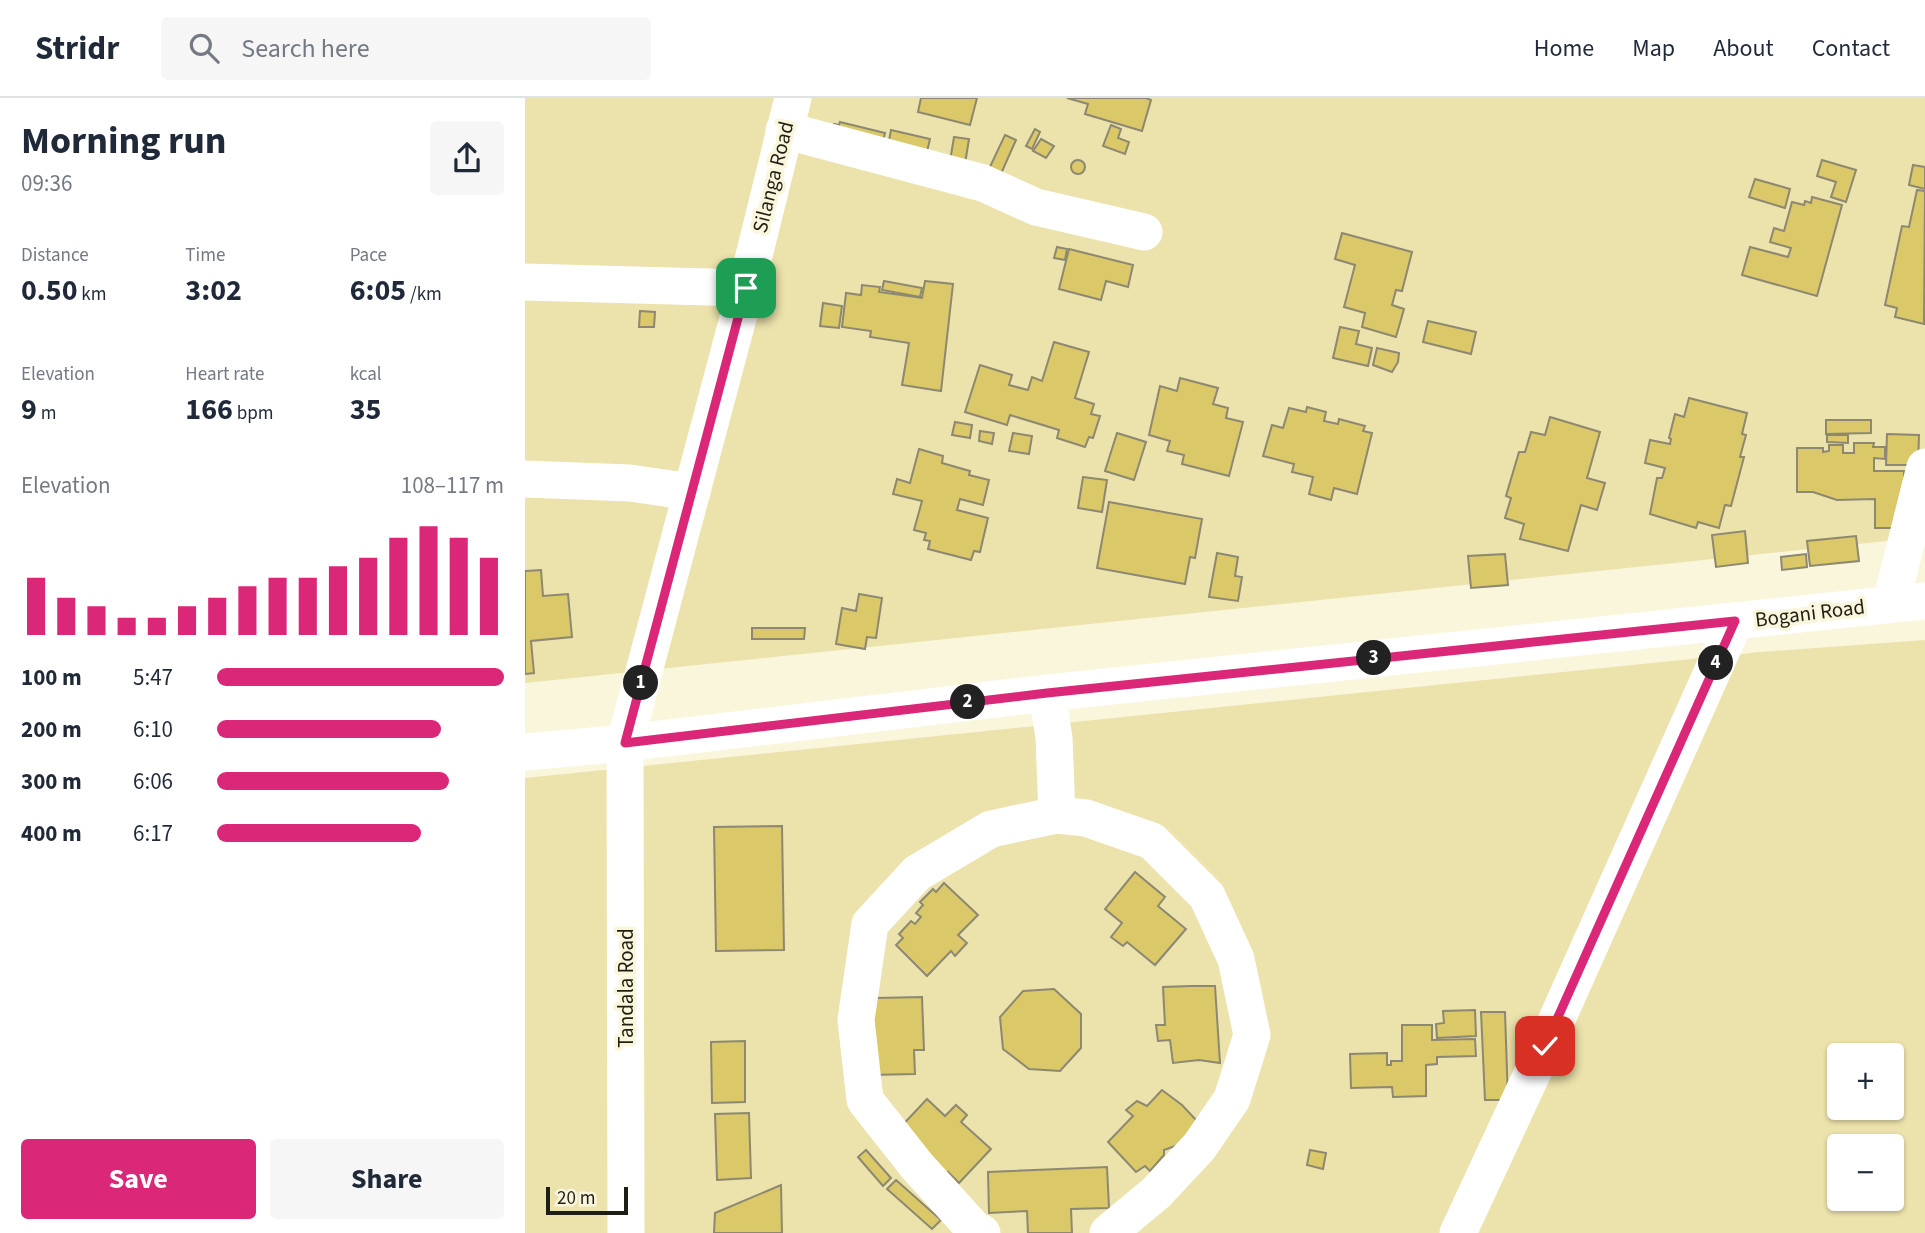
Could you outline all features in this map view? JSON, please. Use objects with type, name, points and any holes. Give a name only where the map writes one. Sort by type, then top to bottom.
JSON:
[{"type":"street","points":[[788,114],[983,183],[1036,207],[1144,232]]},
{"type":"street","name":"Silanga Road","points":[[625,743],[746,288],[788,114]]},
{"type":"street","points":[[525,282],[746,288]]},
{"type":"street","points":[[525,479],[630,483],[692,492]]},
{"type":"street","points":[[1908,602],[1924,479]]},
{"type":"street","name":"Bogani Road","points":[[525,752],[625,743],[1047,693],[1908,602]]},
{"type":"street","points":[[1458,1233],[1545,1046],[1735,621]]},
{"type":"street","points":[[1047,693],[1053,737],[1057,815]]},
{"type":"street","name":"Tandala Road","points":[[625,743],[627,1233]]},
{"type":"street","points":[[982,1233],[974,1229],[917,1166],[865,1100],[856,1020],[870,923],[917,873],[991,829],[1057,815],[1086,818],[1152,841],[1207,895],[1237,959],[1252,1034],[1232,1099],[1199,1147],[1157,1193],[1108,1233]]},
{"type":"shaded area","points":[[525,98],[1925,98],[1925,537],[525,683]]},
{"type":"shaded area","points":[[1925,640],[1925,1233],[525,1233],[525,778],[1760,652]]},
{"type":"building","points":[[921,98],[977,98],[970,125],[918,112]]},
{"type":"building","points":[[1067,98],[1151,100],[1142,131],[1085,114],[1088,104]]},
{"type":"building","points":[[840,122],[885,133],[880,153],[831,135],[834,124],[839,125]]},
{"type":"building","points":[[1111,125],[1121,129],[1118,138],[1129,142],[1125,154],[1103,146]]},
{"type":"building","points":[[1035,129],[1040,132],[1032,149],[1026,146]]},
{"type":"building","points":[[891,130],[930,139],[925,160],[887,151]]},
{"type":"building","points":[[1005,135],[1016,140],[1000,176],[988,171]]},
{"type":"building","points":[[954,137],[969,139],[964,170],[949,167]]},
{"type":"building","points":[[1041,139],[1054,146],[1046,158],[1033,151]]},
{"type":"building","points":[[1078,160],[1083,162],[1083,172],[1078,174],[1073,172],[1071,167],[1073,162]]},
{"type":"building","points":[[1822,160],[1856,170],[1846,202],[1831,197],[1836,182],[1817,176]]},
{"type":"building","points":[[1913,165],[1925,167],[1925,189],[1909,185]]},
{"type":"building","points":[[1755,179],[1790,189],[1785,208],[1749,197]]},
{"type":"building","points":[[1917,190],[1925,191],[1924,324],[1895,317],[1897,308],[1885,305],[1902,226],[1909,227]]},
{"type":"building","points":[[1812,197],[1842,205],[1817,296],[1742,275],[1750,247],[1788,257],[1791,248],[1770,242],[1774,228],[1784,231],[1792,202],[1804,205],[1805,201],[1811,203]]},
{"type":"building","points":[[1342,233],[1412,252],[1402,291],[1396,290],[1392,305],[1404,309],[1396,337],[1362,327],[1365,313],[1344,307],[1355,265],[1335,259]]},
{"type":"building","points":[[1057,247],[1067,249],[1065,260],[1054,258]]},
{"type":"building","points":[[1069,249],[1133,265],[1128,287],[1106,281],[1101,300],[1059,289]]},
{"type":"building","points":[[884,281],[922,288],[920,297],[882,290]]},
{"type":"building","points":[[925,281],[953,284],[941,391],[902,385],[909,343],[870,337],[871,331],[842,327],[846,293],[861,295],[862,285],[880,287],[879,292],[922,298]]},
{"type":"building","points":[[823,303],[842,306],[839,328],[820,326]]},
{"type":"building","points":[[640,311],[655,312],[654,327],[639,327]]},
{"type":"building","points":[[1428,321],[1476,332],[1471,354],[1423,342]]},
{"type":"building","points":[[1340,327],[1359,331],[1356,344],[1372,348],[1368,366],[1333,358]]},
{"type":"building","points":[[1054,342],[1089,352],[1075,398],[1094,404],[1091,414],[1100,416],[1093,438],[1089,437],[1085,447],[1057,438],[1059,430],[1010,415],[1007,425],[965,412],[980,365],[1012,375],[1009,385],[1028,390],[1032,377],[1042,381]]},
{"type":"building","points":[[1377,348],[1399,353],[1398,362],[1392,372],[1373,365]]},
{"type":"building","points":[[1180,378],[1218,388],[1213,404],[1228,408],[1226,418],[1243,422],[1229,476],[1182,464],[1184,455],[1167,451],[1170,441],[1149,435],[1160,386],[1177,391]]},
{"type":"building","points":[[1689,398],[1747,413],[1742,434],[1746,435],[1740,457],[1744,457],[1731,506],[1725,505],[1719,528],[1698,522],[1696,528],[1650,514],[1657,478],[1662,478],[1665,468],[1645,463],[1650,440],[1670,444],[1675,414],[1684,417]]},
{"type":"building","points":[[1307,407],[1326,412],[1324,421],[1338,424],[1339,419],[1365,426],[1363,431],[1372,433],[1357,494],[1334,488],[1331,500],[1309,494],[1313,477],[1292,472],[1294,464],[1263,456],[1272,425],[1283,428],[1289,408],[1306,412]]},
{"type":"building","points":[[1550,417],[1600,432],[1587,478],[1605,483],[1597,510],[1581,505],[1568,551],[1520,539],[1524,524],[1505,518],[1511,498],[1506,496],[1519,452],[1525,452],[1531,432],[1545,435]]},
{"type":"building","points":[[1826,420],[1871,420],[1871,433],[1826,434]]},
{"type":"building","points":[[955,422],[972,425],[970,438],[952,435]]},
{"type":"building","points":[[980,431],[994,433],[992,444],[979,441]]},
{"type":"building","points":[[1013,433],[1032,436],[1029,454],[1009,451]]},
{"type":"building","points":[[1117,433],[1146,442],[1134,480],[1105,471]]},
{"type":"building","points":[[1887,434],[1919,435],[1918,465],[1886,465]]},
{"type":"building","points":[[1827,435],[1848,435],[1848,443],[1827,442]]},
{"type":"building","points":[[1854,443],[1874,443],[1873,447],[1885,447],[1885,459],[1874,458],[1874,471],[1904,471],[1905,528],[1875,528],[1875,499],[1837,500],[1813,492],[1797,492],[1797,448],[1823,448],[1823,452],[1829,451],[1829,445],[1843,445],[1843,453],[1854,453]]},
{"type":"building","points":[[919,449],[943,456],[942,463],[970,471],[969,475],[989,480],[983,505],[960,499],[957,510],[988,518],[980,552],[974,551],[971,560],[928,549],[930,541],[924,540],[926,533],[914,530],[922,501],[893,494],[897,479],[910,483]]},
{"type":"building","points":[[1083,477],[1107,480],[1102,512],[1078,508]]},
{"type":"building","points":[[1109,502],[1202,519],[1195,558],[1190,557],[1185,584],[1097,568]]},
{"type":"building","points":[[1745,531],[1748,563],[1716,567],[1712,535]]},
{"type":"building","points":[[1856,536],[1859,561],[1810,566],[1807,541]]},
{"type":"building","points":[[1217,553],[1238,557],[1235,576],[1242,577],[1238,601],[1209,597]]},
{"type":"building","points":[[1505,554],[1508,585],[1471,588],[1468,556]]},
{"type":"building","points":[[1806,554],[1807,567],[1782,570],[1781,557]]},
{"type":"building","points":[[541,570],[543,596],[568,594],[572,637],[531,641],[534,673],[525,674],[525,571]]},
{"type":"building","points":[[859,594],[882,598],[876,638],[867,637],[865,649],[836,644],[842,608],[856,611]]},
{"type":"building","points":[[752,628],[805,628],[804,639],[752,639]]},
{"type":"building","points":[[782,826],[784,950],[716,951],[714,827]]},
{"type":"building","points":[[1135,872],[1165,897],[1158,906],[1186,929],[1155,965],[1127,942],[1123,946],[1111,937],[1122,923],[1105,909]]},
{"type":"building","points":[[944,883],[978,915],[958,935],[967,943],[955,956],[951,951],[927,976],[896,945],[903,938],[899,934],[911,921],[915,924],[921,917],[916,913],[923,905],[920,902],[933,889],[936,892]]},
{"type":"building","points":[[1215,986],[1220,1063],[1199,1060],[1173,1063],[1170,1040],[1158,1041],[1156,1025],[1165,1025],[1163,987]]},
{"type":"building","points":[[1054,989],[1081,1014],[1081,1048],[1060,1071],[1029,1069],[1003,1049],[1000,1017],[1023,991]]},
{"type":"building","points":[[922,997],[924,1050],[914,1050],[915,1074],[870,1075],[870,1008],[875,998]]},
{"type":"building","points":[[1475,1010],[1476,1036],[1437,1038],[1436,1024],[1444,1023],[1443,1011]]},
{"type":"building","points":[[1481,1012],[1505,1012],[1508,1100],[1485,1100]]},
{"type":"building","points":[[1532,1020],[1545,1025],[1533,1053],[1520,1047]]},
{"type":"building","points":[[1402,1025],[1432,1025],[1432,1040],[1475,1039],[1476,1056],[1437,1057],[1437,1064],[1426,1065],[1426,1096],[1393,1097],[1392,1087],[1351,1088],[1350,1054],[1387,1053],[1387,1065],[1391,1065],[1391,1061],[1402,1061]]},
{"type":"building","points":[[745,1041],[745,1102],[712,1103],[711,1042]]},
{"type":"building","points":[[1162,1090],[1198,1122],[1178,1145],[1164,1150],[1164,1155],[1150,1171],[1145,1166],[1136,1172],[1108,1142],[1133,1116],[1126,1110],[1137,1101],[1147,1106]]},
{"type":"building","points":[[927,1099],[945,1116],[956,1105],[967,1115],[961,1122],[991,1149],[959,1183],[948,1172],[944,1176],[896,1132]]},
{"type":"building","points":[[749,1113],[751,1178],[717,1180],[715,1114]]},
{"type":"building","points":[[866,1150],[891,1178],[883,1186],[858,1157]]},
{"type":"building","points":[[1310,1150],[1326,1153],[1323,1169],[1307,1165]]},
{"type":"building","points":[[1107,1167],[1109,1208],[1071,1209],[1072,1233],[1028,1233],[1027,1211],[989,1213],[988,1172]]},
{"type":"building","points":[[896,1180],[941,1220],[932,1229],[887,1189]]},
{"type":"building","points":[[781,1185],[782,1233],[714,1233],[715,1213]]},
{"type":"route","points":[[746,288],[625,743],[1047,693],[1735,621],[1545,1046]]}]
